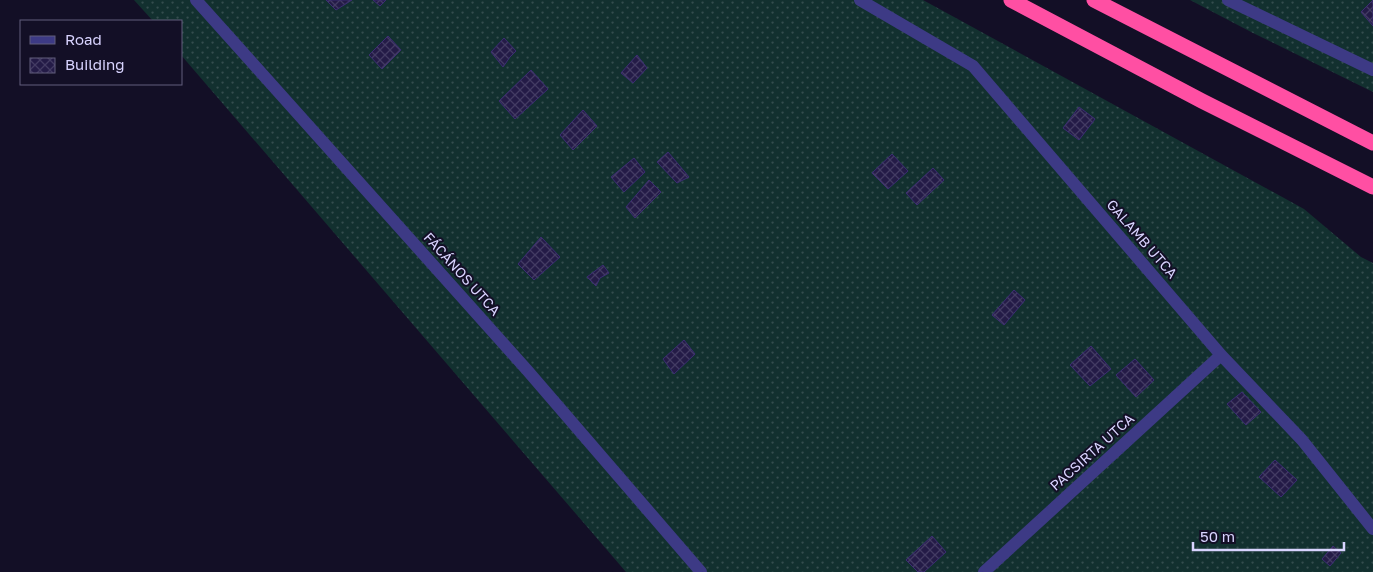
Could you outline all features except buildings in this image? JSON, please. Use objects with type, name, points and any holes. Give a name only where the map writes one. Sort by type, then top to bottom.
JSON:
[{"type":"highway","points":[[1011,0],[1373,187]]},
{"type":"highway","points":[[1094,0],[1373,143]]},
{"type":"street","name":"FÁCÁNOS UTCA","points":[[196,0],[520,362],[701,572]]},
{"type":"street","name":"GALAMB UTCA","points":[[860,0],[973,66],[1222,355],[1302,440],[1373,529]]},
{"type":"street","points":[[1228,0],[1373,70]]},
{"type":"street","name":"PACSIRTA UTCA","points":[[984,572],[1222,355]]},
{"type":"green space","points":[[134,0],[923,0],[1304,209],[1361,257],[1373,263],[1373,572],[626,572],[182,56],[182,20],[152,20]]},
{"type":"green space","points":[[1190,0],[1373,0],[1373,92],[1253,33]]}]
